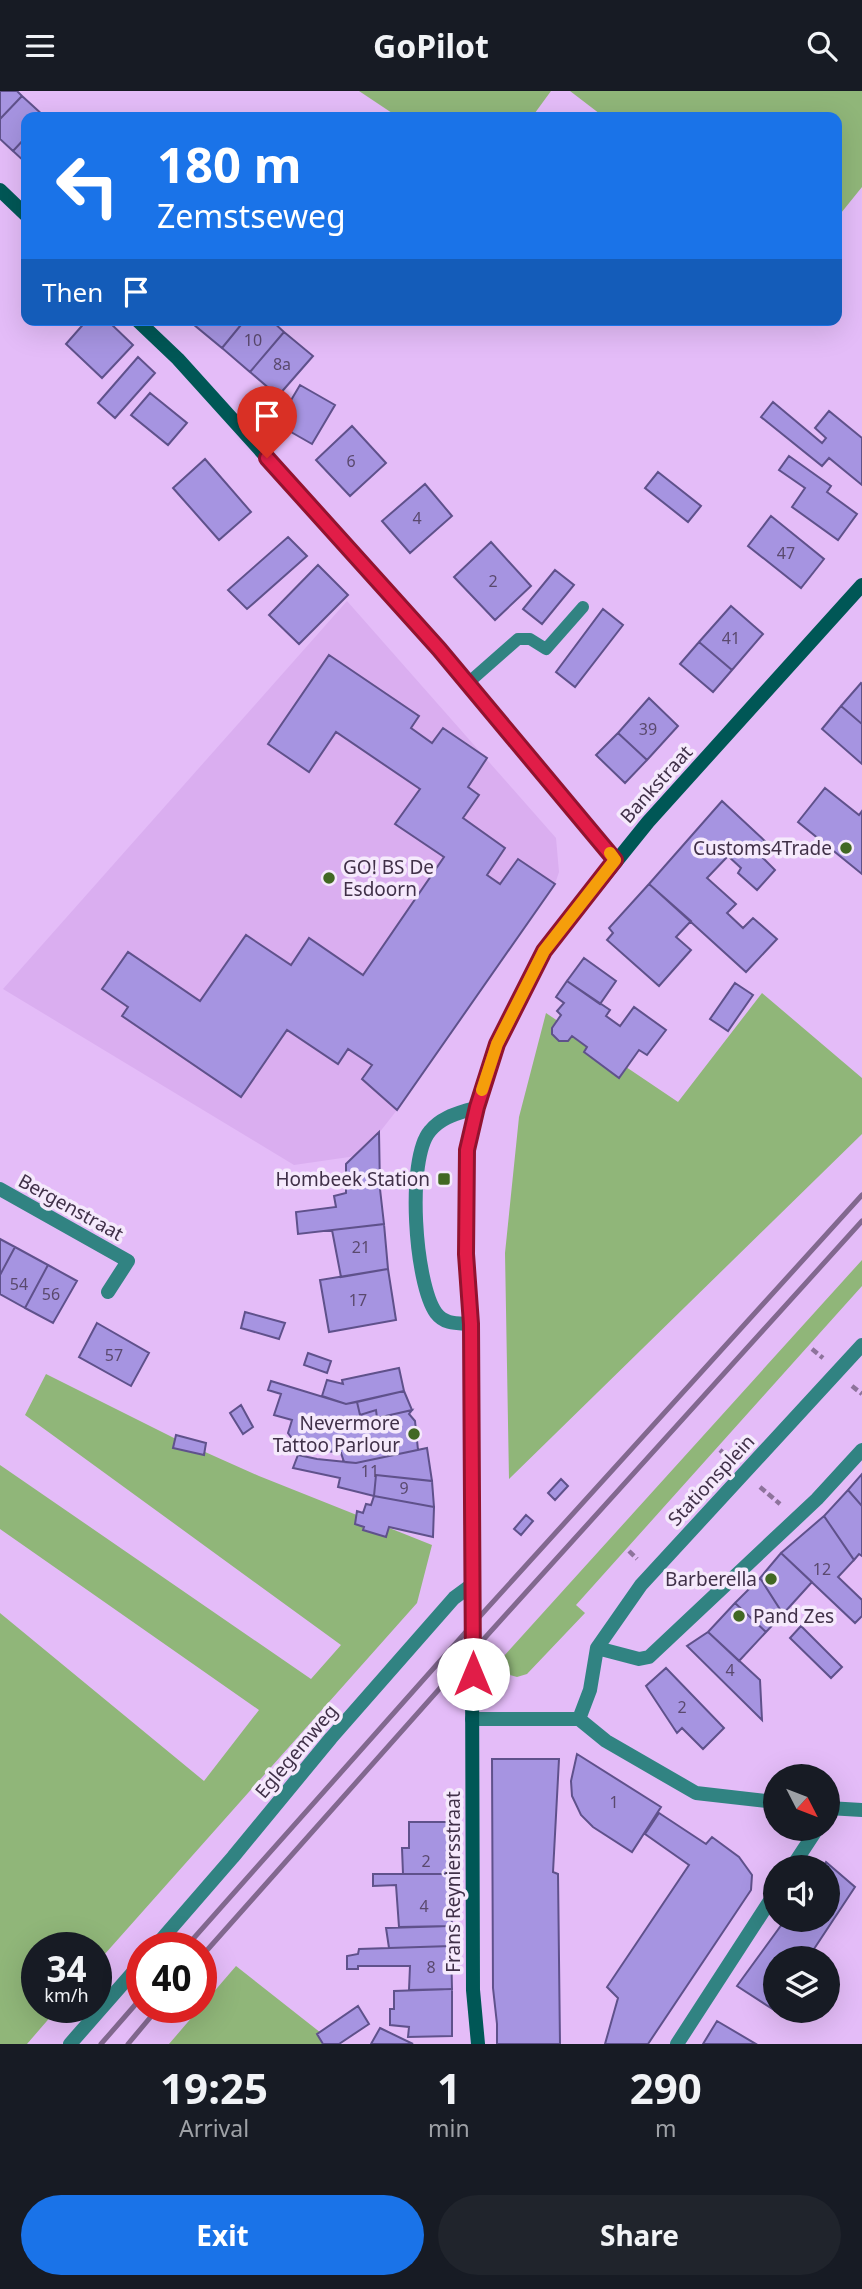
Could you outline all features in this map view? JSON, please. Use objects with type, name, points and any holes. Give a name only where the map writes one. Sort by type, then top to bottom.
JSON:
[{"type":"street","points":[[0,190],[21,210]]},
{"type":"street","points":[[143,326],[187,369],[468,683],[615,860]]},
{"type":"street","name":"Bankstraat","points":[[472,1719],[471,1324],[465,1195],[467,1150],[497,1044],[544,951],[615,860],[862,585]]},
{"type":"street","points":[[471,1324],[450,1323],[437,1314],[427,1290],[418,1250],[415,1194],[420,1147],[430,1130],[446,1117],[477,1107]]},
{"type":"street","name":"Bergenstraat","points":[[0,1189],[128,1261],[108,1292]]},
{"type":"street","name":"Stationsplein","points":[[579,1719],[590,1690],[597,1648],[641,1585],[862,1345]]},
{"type":"street","points":[[597,1648],[639,1659],[649,1657],[817,1499],[862,1450]]},
{"type":"street","name":"Eglegemweg","points":[[168,1932],[331,1738],[454,1598],[473,1584]]},
{"type":"street","points":[[472,1719],[579,1719],[606,1741],[696,1793],[763,1801]]},
{"type":"street","name":"Frans Reyniersstraat","points":[[472,1719],[473,1990],[478,2044]]},
{"type":"street","points":[[840,1809],[862,1810]]},
{"type":"street","points":[[677,2044],[763,1911]]},
{"type":"street","points":[[70,2044],[126,1980]]},
{"type":"lane","points":[[468,683],[518,639],[530,639],[547,649],[583,607]]},
{"type":"shaded area","name":"GO! BS De Esdoorn","points":[[347,601],[556,838],[559,872],[555,884],[379,1133],[356,1156],[294,1165],[3,989]]},
{"type":"green space","points":[[359,91],[551,91],[536,112],[390,112]]},
{"type":"green space","points":[[570,91],[862,91],[862,187],[842,212],[842,112],[597,112]]},
{"type":"green space","points":[[762,993],[862,1078],[862,1134],[509,1479],[505,1253],[519,1117],[546,1013],[678,1102]]},
{"type":"green space","points":[[862,1260],[862,1286],[576,1605],[585,1613],[527,1674],[517,1677],[510,1675],[504,1656]]},
{"type":"green space","points":[[46,1374],[176,1439],[259,1476],[432,1545],[417,1603],[112,1946],[112,1932],[21,1932],[21,2023],[45,2023],[27,2044],[0,2044],[0,1613],[204,1781],[259,1710],[0,1529],[0,1465],[311,1679],[341,1645],[25,1415]]},
{"type":"green space","points":[[236,1966],[335,2044],[169,2044],[187,2023],[217,2023],[217,1988]]},
{"type":"building","points":[[0,91],[17,91],[22,96],[0,119]]},
{"type":"building","points":[[22,96],[40,112],[21,112],[21,142],[13,151],[0,139],[0,119]]},
{"type":"building","points":[[21,142],[21,158],[13,151]]},
{"type":"building","points":[[82,326],[113,326],[133,345],[102,378],[66,344]]},
{"type":"building","points":[[195,326],[240,326],[222,348]]},
{"type":"building","points":[[240,326],[278,326],[284,332],[250,372],[222,348]]},
{"type":"building","points":[[284,332],[313,356],[278,396],[250,372]]},
{"type":"building","points":[[138,357],[155,373],[115,418],[98,403]]},
{"type":"building","points":[[300,385],[335,405],[312,444],[277,424]]},
{"type":"building","points":[[150,393],[187,423],[168,445],[131,415]]},
{"type":"building","points":[[773,402],[822,443],[826,438],[815,428],[829,411],[862,438],[862,485],[829,458],[822,466],[761,417]]},
{"type":"building","points":[[352,426],[386,463],[350,496],[316,460]]},
{"type":"building","points":[[789,456],[831,486],[827,492],[857,514],[838,540],[792,507],[805,488],[779,470]]},
{"type":"building","points":[[205,459],[251,512],[219,540],[173,488]]},
{"type":"building","points":[[658,472],[701,506],[688,522],[645,488]]},
{"type":"building","points":[[425,484],[452,516],[410,553],[382,521]]},
{"type":"building","points":[[771,516],[824,559],[801,588],[748,546]]},
{"type":"building","points":[[288,537],[307,556],[247,609],[228,590]]},
{"type":"building","points":[[491,542],[531,586],[495,620],[454,577]]},
{"type":"building","points":[[318,565],[348,595],[299,644],[269,615]]},
{"type":"building","points":[[555,570],[574,585],[542,624],[523,609]]},
{"type":"building","points":[[731,606],[763,634],[732,670],[699,642]]},
{"type":"building","points":[[603,609],[623,625],[575,687],[556,672]]},
{"type":"building","points":[[699,642],[732,670],[713,692],[680,664]]},
{"type":"building","points":[[329,655],[419,716],[411,728],[432,743],[443,728],[487,758],[468,787],[479,795],[463,818],[505,848],[487,875],[500,884],[518,859],[555,884],[397,1110],[362,1079],[372,1065],[348,1049],[338,1064],[287,1030],[241,1097],[122,1016],[128,1007],[102,989],[128,952],[200,1001],[246,935],[291,965],[309,938],[363,975],[444,857],[395,824],[420,789],[336,732],[309,772],[268,744]]},
{"type":"building","points":[[862,684],[862,724],[841,706]]},
{"type":"building","points":[[649,698],[678,726],[647,760],[618,733]]},
{"type":"building","points":[[841,706],[862,724],[862,764],[822,729]]},
{"type":"building","points":[[618,733],[647,760],[625,783],[596,755]]},
{"type":"building","name":"Customs4Trade","points":[[825,788],[859,815],[862,811],[862,874],[798,822]]},
{"type":"building","points":[[722,801],[766,842],[757,852],[775,870],[757,890],[738,873],[741,868],[728,856],[707,878],[736,904],[727,913],[743,928],[753,918],[777,939],[746,972],[649,884]]},
{"type":"building","points":[[649,884],[691,921],[676,937],[691,950],[659,986],[607,940],[613,933],[609,928]]},
{"type":"building","points":[[584,958],[616,981],[600,1004],[567,981]]},
{"type":"building","points":[[567,981],[610,1010],[606,1016],[620,1026],[634,1007],[666,1030],[647,1055],[639,1050],[619,1078],[584,1052],[587,1047],[572,1036],[568,1041],[559,1041],[552,1034],[552,1028],[561,1015],[557,1011],[564,1003],[556,997]]},
{"type":"building","points":[[735,983],[753,995],[728,1031],[710,1019]]},
{"type":"building","points":[[379,1132],[384,1224],[298,1234],[296,1212],[336,1207],[334,1196],[346,1193],[346,1164]]},
{"type":"building","points":[[384,1224],[388,1269],[341,1277],[332,1230]]},
{"type":"building","points":[[0,1239],[15,1247],[0,1275]]},
{"type":"building","points":[[15,1247],[48,1265],[25,1308],[0,1294],[0,1275]]},
{"type":"building","points":[[48,1265],[77,1281],[53,1323],[25,1308]]},
{"type":"building","points":[[388,1269],[396,1320],[329,1332],[320,1280]]},
{"type":"building","points":[[245,1312],[285,1323],[279,1339],[241,1328]]},
{"type":"building","points":[[97,1323],[149,1353],[131,1386],[79,1357]]},
{"type":"building","points":[[308,1353],[331,1361],[327,1373],[304,1365]]},
{"type":"building","points":[[399,1368],[404,1391],[346,1404],[322,1396],[327,1380],[343,1384],[342,1380]]},
{"type":"building","points":[[271,1381],[346,1404],[357,1402],[360,1415],[376,1410],[377,1418],[412,1410],[409,1414],[415,1421],[418,1450],[356,1463],[344,1462],[341,1453],[307,1448],[306,1439],[291,1437],[288,1433],[292,1420],[274,1415],[281,1394],[268,1390]]},
{"type":"building","points":[[404,1391],[412,1410],[377,1418],[376,1410],[360,1415],[357,1402]]},
{"type":"building","points":[[241,1405],[253,1427],[243,1434],[230,1413]]},
{"type":"building","points":[[176,1435],[206,1443],[204,1455],[173,1448]]},
{"type":"building","points":[[427,1448],[432,1481],[376,1475],[374,1496],[338,1487],[340,1478],[293,1468],[298,1455],[356,1463]]},
{"type":"building","points":[[862,1474],[862,1506],[848,1490]]},
{"type":"building","points":[[376,1475],[432,1481],[434,1507],[374,1496]]},
{"type":"building","points":[[561,1479],[568,1486],[555,1500],[548,1493]]},
{"type":"building","points":[[848,1490],[862,1506],[862,1556],[859,1554],[854,1560],[824,1516]]},
{"type":"building","points":[[374,1496],[434,1507],[433,1537],[389,1527],[386,1537],[363,1530],[364,1527],[355,1524],[357,1511],[363,1513],[366,1504],[371,1505]]},
{"type":"building","points":[[526,1515],[533,1521],[521,1535],[514,1529]]},
{"type":"building","points":[[824,1516],[854,1560],[838,1577],[862,1600],[862,1616],[855,1623],[781,1553]]},
{"type":"building","points":[[781,1553],[812,1582],[783,1614],[760,1578]]},
{"type":"building","points":[[760,1578],[783,1614],[766,1632],[735,1603]]},
{"type":"building","points":[[735,1603],[766,1632],[739,1661],[708,1632]]},
{"type":"building","points":[[801,1626],[842,1667],[831,1678],[790,1638]]},
{"type":"building","points":[[708,1632],[760,1680],[762,1720],[687,1646]]},
{"type":"building","points":[[666,1668],[724,1728],[703,1749],[682,1728],[677,1733],[646,1686]]},
{"type":"building","points":[[577,1754],[661,1807],[632,1852],[593,1827],[581,1815],[572,1796],[571,1781]]},
{"type":"building","points":[[492,1759],[559,1759],[553,1872],[558,1874],[560,2044],[497,2044],[493,1988]]},
{"type":"building","points":[[659,1813],[706,1844],[712,1837],[739,1857],[752,1875],[751,1890],[648,2044],[605,2044],[618,1998],[607,1987],[689,1865],[645,1834]]},
{"type":"building","points":[[409,1822],[449,1822],[449,1874],[403,1874],[402,1848],[409,1848]]},
{"type":"building","points":[[373,1874],[449,1874],[452,1926],[399,1927],[396,1885],[373,1886]]},
{"type":"building","points":[[840,1874],[855,1887],[840,1910]]},
{"type":"building","points":[[452,1926],[451,1946],[389,1948],[386,1928]]},
{"type":"building","points":[[776,1932],[825,1932],[816,1946],[766,1946]]},
{"type":"building","points":[[451,1946],[452,1989],[409,1990],[410,1966],[358,1966],[358,1969],[347,1969],[347,1956],[358,1954],[359,1949]]},
{"type":"building","points":[[763,1950],[763,2003],[737,1986]]},
{"type":"building","points":[[452,1989],[452,2036],[408,2037],[409,2027],[390,2025],[390,2009],[394,2009],[394,1991]]},
{"type":"building","points":[[358,2006],[369,2024],[339,2044],[323,2044],[317,2034]]},
{"type":"building","points":[[717,2021],[756,2044],[703,2044]]},
{"type":"building","points":[[380,2028],[413,2044],[371,2044]]},
{"type":"railway","points":[[199,1932],[472,1625],[862,1195]]},
{"type":"railway","points":[[217,1939],[862,1221]]},
{"type":"railway","points":[[101,2044],[126,2015]]},
{"type":"railway","points":[[128,2044],[146,2023]]},
{"type":"slow traffic","points":[[482,1090],[497,1044],[544,951],[615,860],[610,853]]},
{"type":"place","name":"Customs4Trade","points":[[846,848]]},
{"type":"place","name":"GO! BS De Esdoorn","points":[[329,878]]},
{"type":"place","name":"Hombeek Station","points":[[444,1179]]},
{"type":"place","name":"Nevermore Tattoo Parlour","points":[[414,1434]]},
{"type":"place","name":"Barberella","points":[[771,1579]]},
{"type":"place","name":"Pand Zes","points":[[739,1616]]},
{"type":"route","points":[[267,458],[439,649],[615,860],[544,951],[497,1044],[467,1150],[465,1195],[471,1324],[473,1674]]}]
